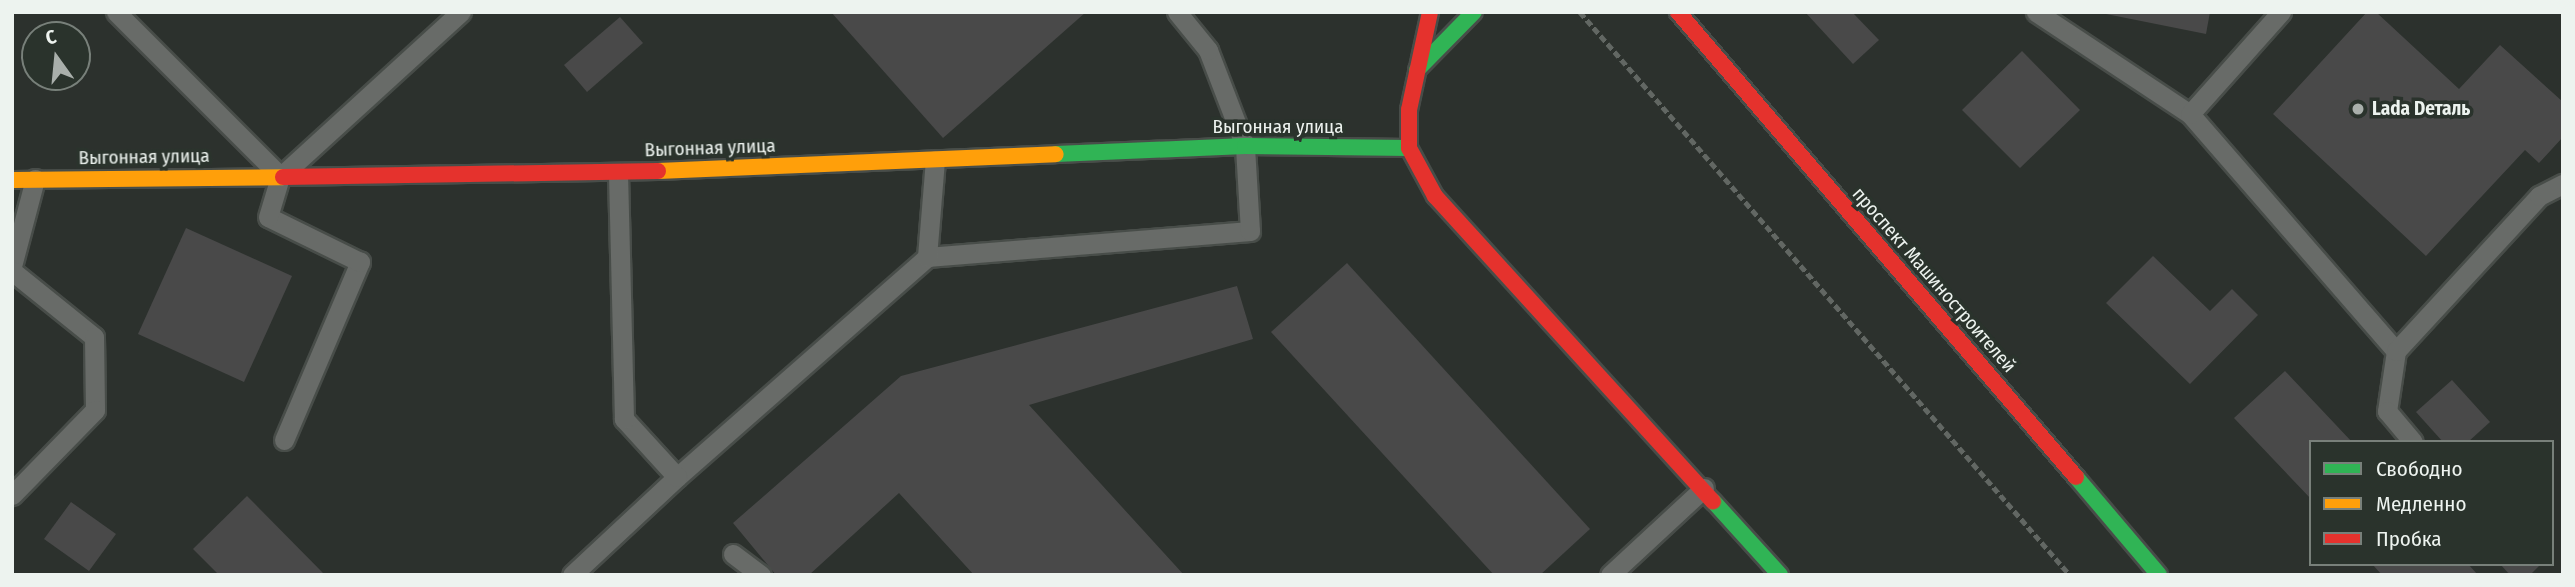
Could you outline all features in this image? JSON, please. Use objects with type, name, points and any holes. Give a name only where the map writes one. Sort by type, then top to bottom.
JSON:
[{"type":"main road","points":[[1430,12],[1409,110],[1409,149],[1435,196],[1704,488],[1780,575]]},
{"type":"main road","points":[[1417,70],[1474,12]]},
{"type":"main road","name":"проспект Машиностроителей","points":[[1678,12],[2159,575]]},
{"type":"main road","name":"Выгонная улица","points":[[12,180],[618,173],[1245,146],[1409,149]]},
{"type":"lane","points":[[116,12],[280,177]]},
{"type":"lane","points":[[284,440],[360,262],[268,217],[280,177],[461,12]]},
{"type":"lane","points":[[572,575],[677,477],[927,257],[1250,232],[1245,146],[1208,50],[1177,12]]},
{"type":"lane","points":[[2036,12],[2190,114],[2396,351]]},
{"type":"lane","points":[[2190,114],[2281,12]]},
{"type":"lane","points":[[927,257],[935,160]]},
{"type":"lane","points":[[618,173],[624,419],[677,477]]},
{"type":"lane","points":[[12,495],[95,410],[94,337],[12,269],[35,179]]},
{"type":"lane","points":[[2411,440],[2387,411],[2396,351],[2539,196],[2563,184]]},
{"type":"lane","points":[[1610,575],[1704,488]]},
{"type":"lane","points":[[733,554],[761,575]]},
{"type":"path","points":[[1580,12],[2070,575]]},
{"type":"building","points":[[831,12],[1086,12],[943,138]]},
{"type":"building","points":[[1805,12],[1852,12],[1879,40],[1853,64]]},
{"type":"building","points":[[2096,12],[2210,12],[2206,34]]},
{"type":"building","points":[[2367,12],[2376,12],[2459,89],[2500,45],[2563,102],[2563,137],[2539,163],[2525,150],[2426,256],[2273,114]]},
{"type":"building","points":[[620,17],[643,43],[587,92],[564,65]]},
{"type":"building","points":[[2022,51],[2080,110],[2020,168],[1962,110]]},
{"type":"building","points":[[186,228],[292,276],[244,382],[138,334]]},
{"type":"building","points":[[2153,256],[2210,311],[2232,289],[2258,315],[2190,384],[2106,303]]},
{"type":"building","points":[[1347,263],[1590,529],[1540,575],[1494,575],[1271,332]]},
{"type":"building","points":[[1237,286],[1253,339],[1029,405],[1184,575],[974,575],[899,493],[809,575],[776,575],[733,523],[901,376]]},
{"type":"building","points":[[2285,371],[2350,440],[2309,440],[2309,497],[2234,418]]},
{"type":"building","points":[[2452,380],[2490,422],[2470,440],[2441,440],[2416,412]]},
{"type":"building","points":[[247,496],[325,575],[219,575],[193,549]]},
{"type":"building","points":[[71,502],[116,534],[89,571],[44,539]]},
{"type":"building","points":[[2374,566],[2470,566],[2478,575],[2382,575]]},
{"type":"building","points":[[2502,566],[2539,566],[2530,575],[2510,575]]},
{"type":"traffic: fast","points":[[1417,70],[1474,12]]},
{"type":"traffic: fast","points":[[1056,154],[1245,146],[1409,148]]},
{"type":"traffic: fast","points":[[2076,477],[2159,575]]},
{"type":"traffic: fast","points":[[1713,501],[1780,575]]},
{"type":"traffic: slow","points":[[658,171],[1056,154]]},
{"type":"traffic: slow","points":[[12,180],[283,177]]},
{"type":"traffic: jam","points":[[1430,12],[1409,110],[1409,148],[1435,196],[1713,501]]},
{"type":"traffic: jam","points":[[1678,12],[2076,477]]},
{"type":"traffic: jam","points":[[283,177],[658,171]]},
{"type":"place","name":"Lada Dеталь","points":[[2358,109]]}]
